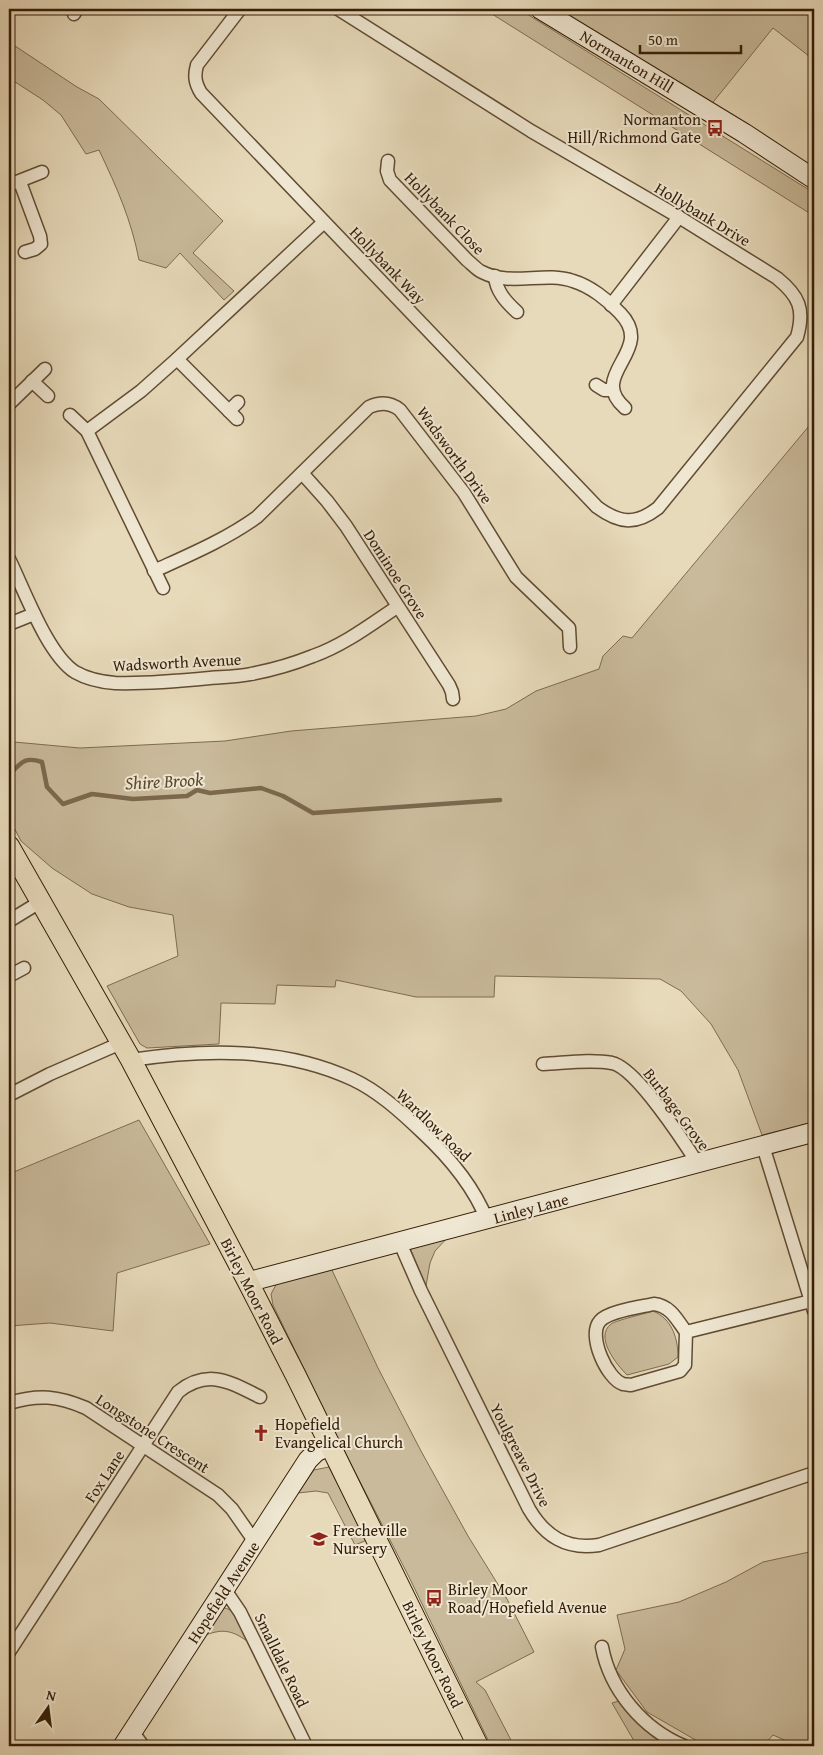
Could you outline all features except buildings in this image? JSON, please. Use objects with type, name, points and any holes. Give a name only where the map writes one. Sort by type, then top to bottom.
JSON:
[{"type":"main road","name":"Birley Moor Road","points":[[9,846],[126,1052],[248,1282],[478,1746]]},
{"type":"street","name":"Hollybank Way","points":[[240,9],[197,66],[194,75],[196,84],[210,103],[597,507],[608,516],[627,521]]},
{"type":"street","name":"Hollybank Drive","points":[[338,9],[531,131],[679,217],[777,278],[789,288],[797,300],[801,310],[801,324],[797,337],[658,508],[648,516],[627,521]]},
{"type":"street","name":"Normanton Hill","points":[[540,9],[744,133],[814,179]]},
{"type":"street","name":"Hollybank Close","points":[[388,161],[387,170],[390,180],[467,260],[481,272],[516,279],[541,277],[572,280],[588,287],[622,314],[630,327],[632,336],[630,348],[612,381],[612,390]]},
{"type":"street","points":[[25,252],[35,249],[41,244],[40,236],[14,184],[42,172]]},
{"type":"street","points":[[611,304],[679,217]]},
{"type":"street","points":[[87,431],[141,391],[177,360],[324,222]]},
{"type":"street","points":[[494,276],[500,294],[517,312]]},
{"type":"street","points":[[177,360],[233,415],[238,402]]},
{"type":"street","points":[[9,404],[45,369]]},
{"type":"street","points":[[32,381],[48,396]]},
{"type":"street","points":[[596,385],[604,390],[612,390],[614,396],[625,408]]},
{"type":"street","name":"Wadsworth Drive","points":[[154,571],[240,530],[257,517],[368,407],[376,404],[392,404],[400,410],[464,493],[516,577],[569,628],[570,647]]},
{"type":"street","points":[[70,415],[87,431],[163,588]]},
{"type":"street","name":"Dominoe Grove","points":[[302,473],[346,526],[449,685],[453,699]]},
{"type":"street","name":"Wadsworth Avenue","points":[[9,559],[34,614],[56,652],[65,663],[76,672],[88,677],[116,683],[184,681],[249,674],[279,667],[314,656],[352,637],[397,607]]},
{"type":"street","points":[[9,624],[34,614]]},
{"type":"street","points":[[9,921],[40,902]]},
{"type":"street","points":[[9,976],[24,968]]},
{"type":"street","name":"Wardlow Road","points":[[9,1095],[50,1074],[126,1052],[184,1054],[225,1052],[261,1054],[295,1060],[353,1079],[405,1116],[450,1160],[468,1182],[487,1220]]},
{"type":"street","name":"Burbage Grove","points":[[543,1064],[597,1062],[619,1066],[627,1070],[663,1114],[698,1164]]},
{"type":"street","name":"Linley Lane","points":[[248,1282],[814,1132]]},
{"type":"street","points":[[686,1332],[813,1306],[763,1146]]},
{"type":"street","name":"Youlgreave Drive","points":[[400,1243],[421,1291],[528,1509],[543,1530],[562,1542],[587,1547],[599,1545],[814,1473]]},
{"type":"street","points":[[654,1304],[671,1310],[686,1332],[685,1364],[680,1371],[630,1385],[623,1384],[617,1380],[601,1358],[595,1329],[600,1320],[611,1314],[654,1304]]},
{"type":"street","name":"Fox Lane","points":[[9,1652],[178,1392],[190,1383],[204,1379],[220,1380],[237,1385],[260,1397]]},
{"type":"street","name":"Longstone Crescent","points":[[9,1403],[37,1396],[54,1397],[71,1401],[86,1408],[218,1495],[232,1509],[255,1542]]},
{"type":"street","name":"Hopefield Avenue","points":[[133,1741],[225,1590],[308,1460],[316,1452],[330,1445]]},
{"type":"street","name":"Smalldale Road","points":[[225,1590],[240,1612],[306,1746]]},
{"type":"street","points":[[602,1647],[609,1673],[630,1706],[653,1728],[670,1740],[684,1746]]},
{"type":"shaded area","points":[[484,9],[519,9],[814,193],[814,216]]},
{"type":"shaded area","points":[[551,9],[814,9],[814,60],[773,28],[710,106]]},
{"type":"shaded area","points":[[9,42],[77,87],[99,99],[223,221],[193,253],[234,291],[224,300],[180,253],[166,268],[139,260],[123,204],[99,150],[86,154],[61,115],[43,100],[9,78]]},
{"type":"shaded area","points":[[814,420],[814,1122],[762,1135],[738,1070],[711,1024],[681,991],[660,979],[495,976],[494,997],[416,997],[336,980],[335,987],[277,985],[275,1004],[221,1003],[219,1044],[147,1048],[140,1044],[107,986],[178,956],[173,915],[129,907],[92,894],[52,868],[21,841],[9,818],[9,744],[14,742],[80,748],[225,741],[291,731],[476,716],[506,709],[536,691],[599,669],[603,656],[623,636],[632,638]]},
{"type":"shaded area","points":[[139,1120],[210,1244],[117,1273],[113,1331],[50,1323],[9,1326],[9,1174]]},
{"type":"shaded area","points":[[449,1236],[435,1251],[430,1263],[426,1286],[410,1248]]},
{"type":"shaded area","points":[[331,1268],[378,1368],[421,1451],[468,1536],[507,1599],[534,1652],[476,1682],[485,1690],[514,1746],[491,1746],[273,1305],[271,1294],[277,1283]]},
{"type":"shaded area","points":[[653,1311],[660,1314],[673,1330],[677,1343],[678,1357],[669,1364],[627,1375],[609,1351],[605,1336],[606,1330],[614,1322]]},
{"type":"shaded area","points":[[329,1467],[367,1540],[355,1545],[328,1493],[316,1491],[298,1493],[314,1470]]},
{"type":"shaded area","points":[[814,1551],[814,1746],[798,1746],[773,1735],[763,1746],[706,1746],[647,1712],[616,1670],[625,1649],[617,1615],[679,1602],[726,1582],[763,1562]]},
{"type":"shaded area","points":[[224,1608],[229,1609],[236,1616],[247,1641],[225,1631],[203,1636],[216,1613]]},
{"type":"shaded area","points":[[619,1701],[641,1725],[666,1746],[637,1746],[612,1703]]},
{"type":"waterway","name":"Shire Brook","points":[[9,775],[27,760],[42,762],[47,787],[63,804],[92,794],[133,799],[187,796],[197,790],[210,793],[261,788],[283,796],[313,813],[500,800]]},
{"type":"place","name":"Normanton Hill/Richmond Gate","points":[[715,128]]},
{"type":"place","name":"Hopefield Evangelical Church","points":[[261,1433]]},
{"type":"place","name":"Frecheville Nursery","points":[[319,1539]]},
{"type":"place","name":"Birley Moor Road/Hopefield Avenue","points":[[434,1598]]}]
